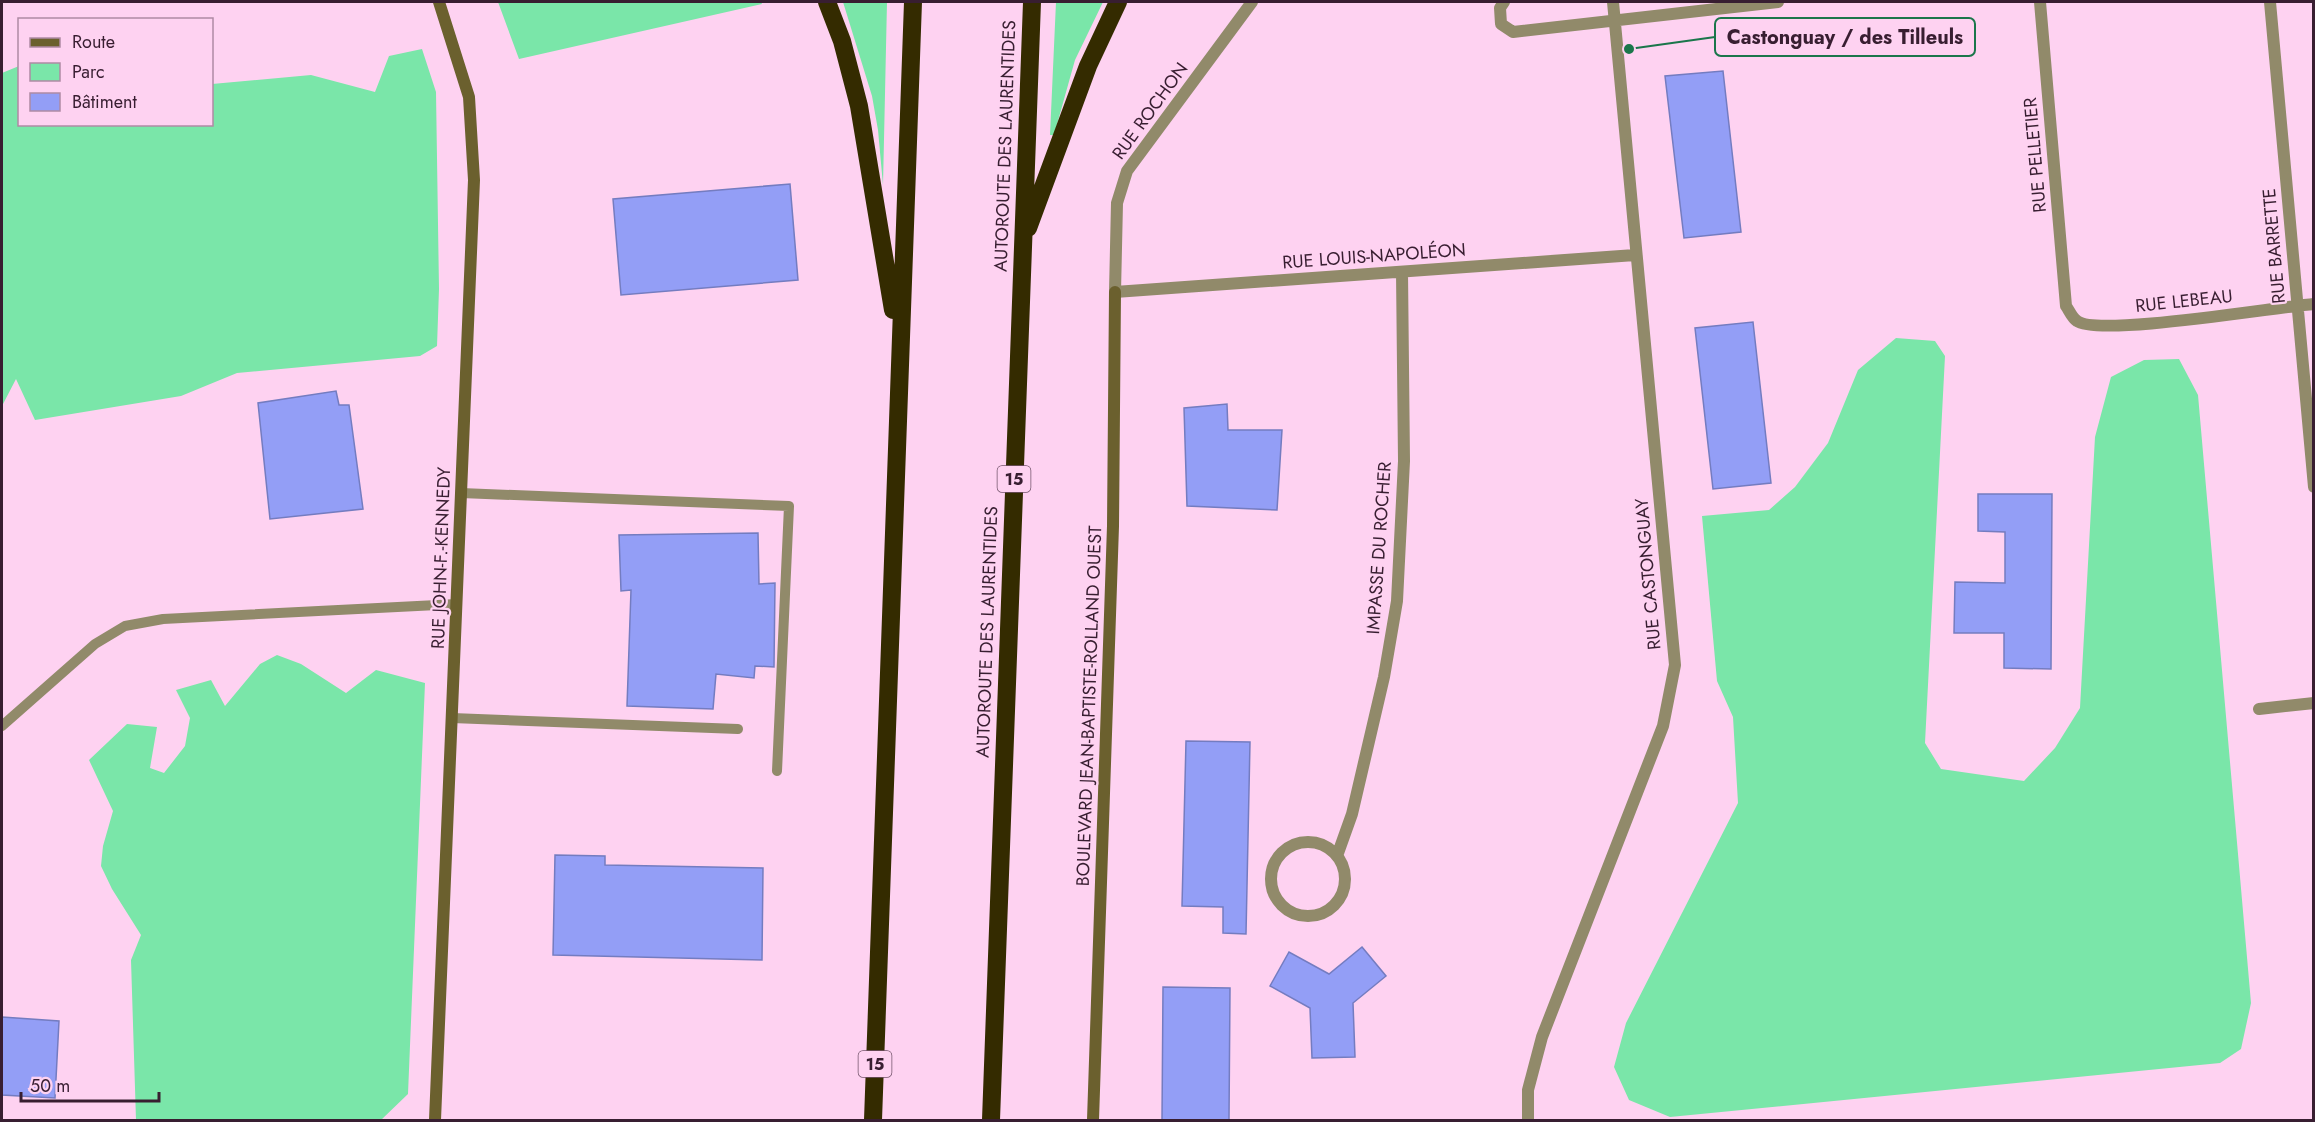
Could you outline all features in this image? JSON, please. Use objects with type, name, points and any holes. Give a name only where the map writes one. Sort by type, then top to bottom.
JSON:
[{"type":"highway","points":[[827,2],[842,41],[864,130],[900,351]]},
{"type":"highway","name":"15","points":[[873,1120],[913,2]]},
{"type":"highway","name":"AUTOROUTE DES LAURENTIDES","points":[[991,1120],[1032,2]]},
{"type":"highway","points":[[1022,243],[1088,66],[1118,2]]},
{"type":"street","name":"RUE JOHN-F.-KENNEDY","points":[[435,1120],[474,180],[469,97],[439,2]]},
{"type":"street","name":"RUE ROCHON","points":[[1115,292],[1117,203],[1127,171],[1252,2]]},
{"type":"street","points":[[1503,2],[1500,8],[1501,24],[1513,32],[1778,2]]},
{"type":"street","name":"RUE CASTONGUAY","points":[[1528,1120],[1528,1090],[1542,1037],[1663,726],[1675,665],[1613,2]]},
{"type":"street","name":"RUE PELLETIER","points":[[2040,2],[2066,306]]},
{"type":"street","name":"RUE BARRETTE","points":[[2270,2],[2313,487]]},
{"type":"street","name":"RUE LOUIS-NAPOLÉON","points":[[1115,292],[1635,255]]},
{"type":"street","name":"IMPASSE DU ROCHER","points":[[1337,856],[1358,791],[1384,676],[1396,601],[1404,461],[1402,272]]},
{"type":"street","name":"BOULEVARD JEAN-BAPTISTE-ROLLAND OUEST","points":[[1093,1120],[1113,526],[1115,292]]},
{"type":"street","name":"RUE LEBEAU","points":[[2066,306],[2077,321],[2098,327],[2205,318],[2313,304]]},
{"type":"street","points":[[2259,709],[2313,703]]},
{"type":"street","points":[[1304,842],[1317,843],[1328,848],[1337,856],[1343,866],[1345,878],[1338,901],[1329,909],[1307,916],[1295,914],[1277,898],[1272,887],[1271,874],[1275,862],[1282,853],[1304,842]]},
{"type":"lane","points":[[461,493],[789,506],[777,771]]},
{"type":"lane","points":[[2,726],[95,644],[125,626],[163,619],[457,604]]},
{"type":"lane","points":[[452,718],[738,729]]},
{"type":"green space","points":[[498,2],[761,2],[762,4],[519,59]]},
{"type":"green space","points":[[843,2],[887,2],[883,185],[872,96]]},
{"type":"green space","points":[[1056,2],[1103,2],[1075,60],[1054,135],[1050,135]]},
{"type":"green space","points":[[422,49],[436,92],[439,289],[437,346],[420,356],[237,373],[181,396],[35,420],[16,379],[2,406],[2,73],[18,66],[18,126],[213,126],[213,84],[311,75],[375,92],[389,56]]},
{"type":"green space","points":[[1896,338],[1935,341],[1945,356],[1925,743],[1941,769],[2024,781],[2055,748],[2080,708],[2095,437],[2111,377],[2144,360],[2179,359],[2198,395],[2251,1003],[2241,1049],[2220,1063],[1670,1117],[1629,1100],[1614,1067],[1626,1023],[1738,803],[1733,717],[1717,681],[1702,516],[1769,510],[1795,487],[1828,443],[1858,370]]},
{"type":"green space","points":[[277,655],[301,664],[346,693],[376,670],[425,683],[408,1094],[381,1120],[136,1120],[131,960],[141,935],[112,889],[101,866],[103,846],[113,811],[89,760],[127,724],[157,727],[150,768],[164,773],[185,746],[190,718],[176,690],[211,680],[225,706],[260,664]]},
{"type":"building","points":[[1723,71],[1741,232],[1684,238],[1665,76]]},
{"type":"building","points":[[790,184],[798,280],[621,295],[613,199]]},
{"type":"building","points":[[1753,322],[1771,483],[1713,489],[1695,328]]},
{"type":"building","points":[[336,391],[339,405],[349,405],[363,509],[270,519],[258,403]]},
{"type":"building","points":[[1227,404],[1228,430],[1282,430],[1277,510],[1187,506],[1184,408]]},
{"type":"building","points":[[1978,494],[2052,494],[2051,669],[2004,668],[2004,633],[1954,633],[1955,582],[2005,583],[2005,532],[1978,531]]},
{"type":"building","points":[[758,533],[759,584],[775,583],[774,667],[755,666],[754,678],[716,674],[713,709],[627,706],[631,590],[621,591],[619,535]]},
{"type":"building","points":[[1186,741],[1250,742],[1246,934],[1223,933],[1223,907],[1182,906]]},
{"type":"building","points":[[555,855],[605,856],[605,865],[763,868],[762,960],[553,955]]},
{"type":"building","points":[[1362,947],[1386,976],[1353,1003],[1355,1057],[1312,1058],[1310,1008],[1270,986],[1289,952],[1329,974]]},
{"type":"building","points":[[1163,987],[1230,988],[1229,1120],[1162,1120]]},
{"type":"building","points":[[2,1017],[59,1021],[55,1098],[2,1095]]},
{"type":"place","name":"Castonguay / des Tilleuls","points":[[1629,49]]}]
